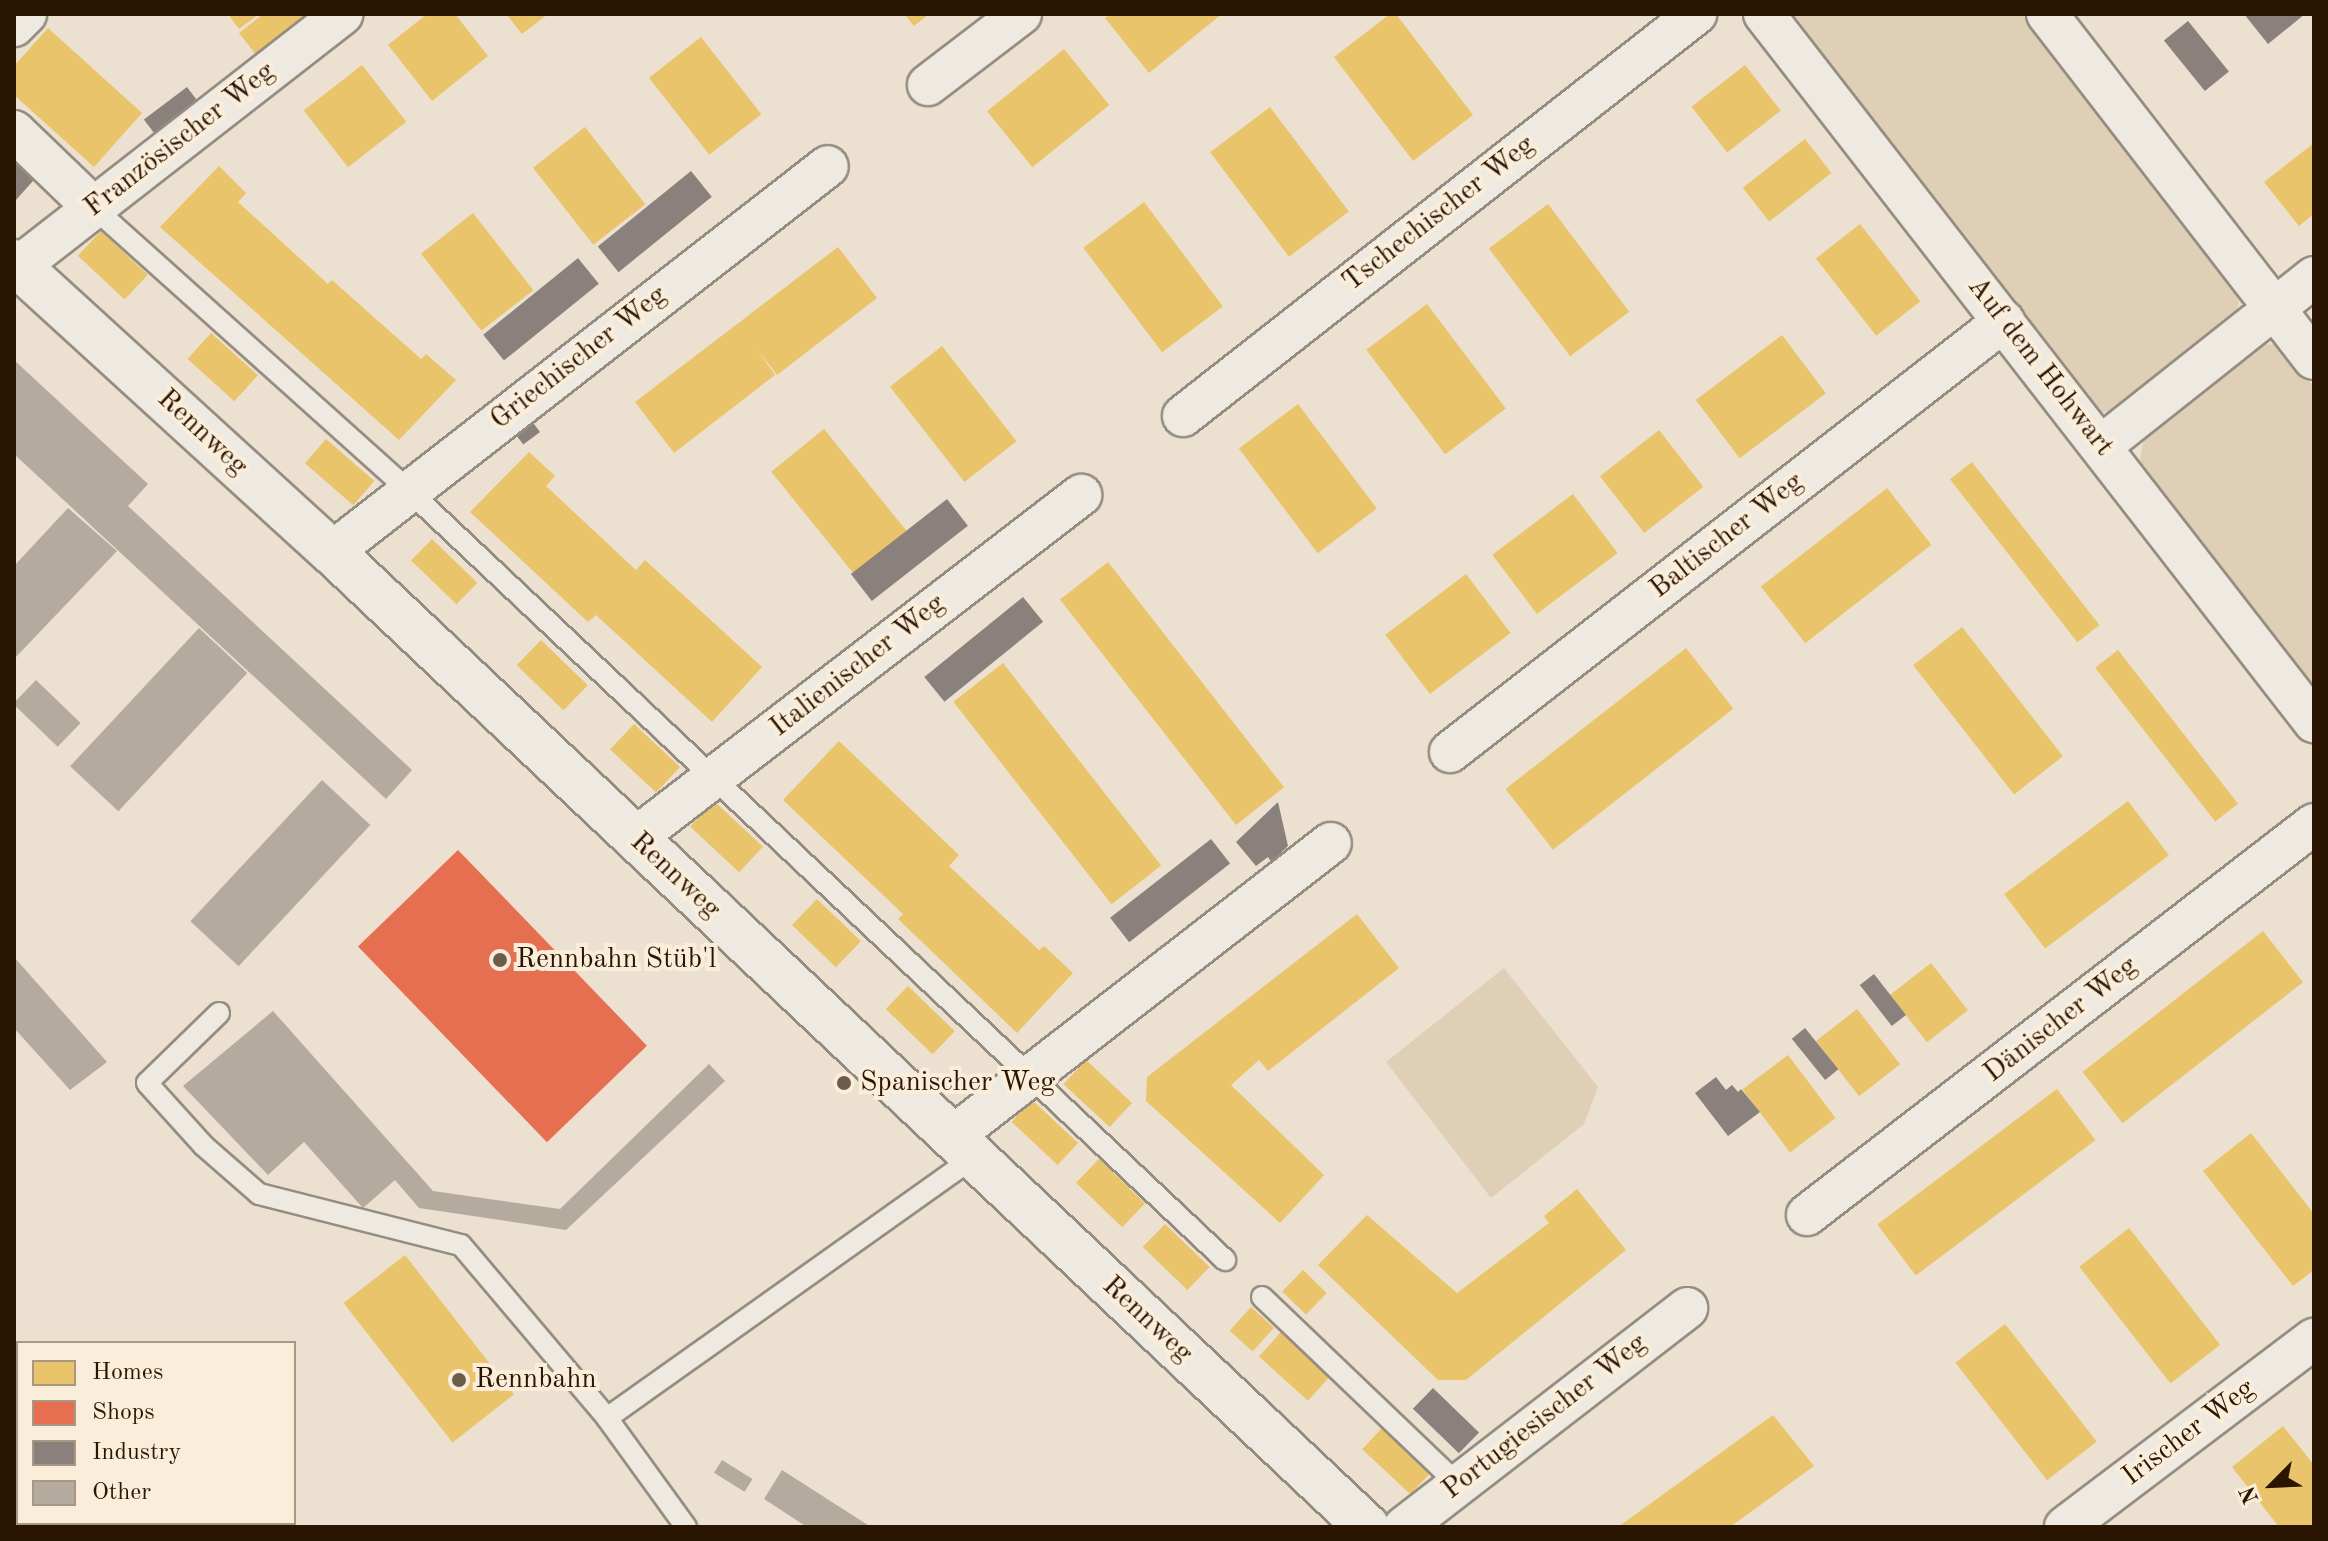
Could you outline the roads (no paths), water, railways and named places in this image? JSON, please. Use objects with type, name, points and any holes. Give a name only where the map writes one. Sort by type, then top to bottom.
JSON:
[{"type":"street","points":[[14,26],[26,14]]},
{"type":"street","name":"Französischer Weg","points":[[16,264],[343,14]]},
{"type":"street","points":[[928,85],[1021,14]]},
{"type":"street","name":"Tschechischer Weg","points":[[1183,416],[1696,14]]},
{"type":"street","name":"Auf dem Hohwart","points":[[1764,14],[2314,722]]},
{"type":"street","points":[[2047,14],[2314,359]]},
{"type":"street","points":[[14,131],[93,207]]},
{"type":"street","name":"Griechischer Weg","points":[[332,552],[828,166]]},
{"type":"street","name":"Rennweg","points":[[16,264],[332,552],[1367,1527]]},
{"type":"street","points":[[2101,446],[2314,277]]},
{"type":"street","name":"Baltischer Weg","points":[[1450,752],[2004,321]]},
{"type":"street","name":"Italienischer Weg","points":[[635,838],[1081,495]]},
{"type":"street","name":"Dänischer Weg","points":[[1807,1215],[2314,824]]},
{"type":"street","points":[[963,1146],[1031,1077],[1331,843]]},
{"type":"street","name":"Portugiesischer Weg","points":[[1404,1527],[1687,1308]]},
{"type":"street","name":"Irischer Weg","points":[[2065,1527],[2314,1339]]},
{"type":"lane","points":[[93,207],[408,490],[711,780],[1225,1260]]},
{"type":"lane","points":[[219,1013],[147,1083],[204,1146],[259,1194],[461,1245],[607,1418],[686,1527]]},
{"type":"lane","points":[[607,1418],[963,1146]]},
{"type":"lane","points":[[1262,1297],[1458,1484]]},
{"type":"place","name":"Rennbahn Stüb'l","points":[[500,960]]},
{"type":"place","name":"Spanischer Weg","points":[[844,1083]]},
{"type":"place","name":"Rennbahn","points":[[459,1380]]}]
